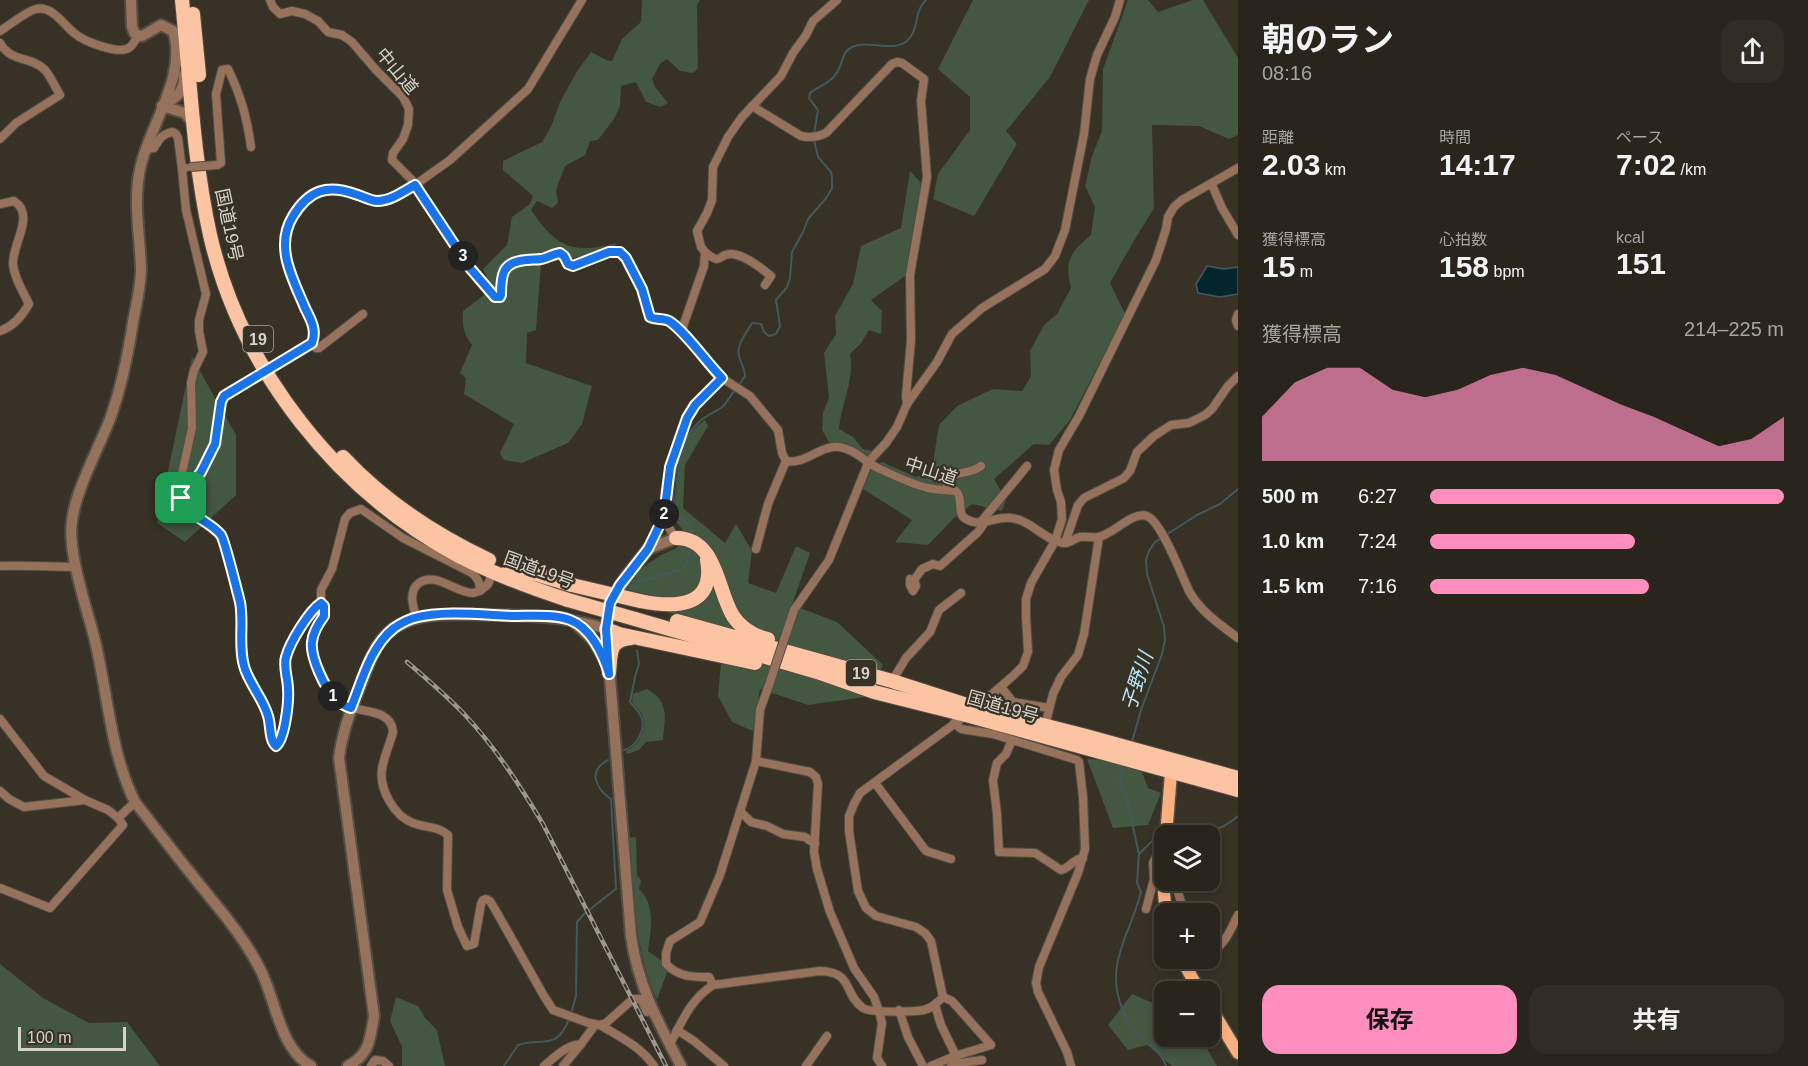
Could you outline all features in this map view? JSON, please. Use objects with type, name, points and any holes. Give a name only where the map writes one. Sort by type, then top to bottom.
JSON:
[{"type":"highway","name":"国道19号","points":[[182,0],[194,124],[211,236],[223,278],[244,331],[261,364],[295,416],[352,479],[380,503],[434,542],[527,586],[570,592]]},
{"type":"highway","name":"国道19号","points":[[191,0],[203,126],[216,215],[237,292],[262,346],[299,405],[333,446],[364,477],[439,533],[509,570],[570,592],[892,681],[971,711]]},
{"type":"highway","points":[[676,538],[688,539],[699,545],[706,555]]},
{"type":"highway","name":"19","points":[[637,610],[694,600],[708,583],[709,568],[706,555]]},
{"type":"highway","name":"19","points":[[706,555],[718,575],[732,615],[746,630],[758,637],[822,655],[860,672]]},
{"type":"highway","name":"国道19号","points":[[637,610],[874,692],[971,711],[1173,767],[1238,790]]},
{"type":"highway","name":"19","points":[[606,629],[636,638],[779,668],[874,692]]},
{"type":"highway","points":[[609,674],[611,651],[616,642],[636,638]]},
{"type":"highway","name":"国道19号","points":[[1173,767],[1238,778]]},
{"type":"main road","points":[[1167,825],[1173,767]]},
{"type":"main road","points":[[1220,1023],[1238,1053]]},
{"type":"street","points":[[131,0],[133,31],[138,36]]},
{"type":"street","name":"中山道","points":[[270,0],[280,14],[292,12],[305,14],[318,21],[328,32],[342,35],[352,42],[403,97],[409,109],[408,125],[392,157],[394,163],[415,185],[490,294],[500,297],[502,293],[501,276],[507,267],[517,261],[540,259],[560,253],[568,264],[573,266],[617,251],[626,258],[642,289],[650,317],[667,320],[681,332]]},
{"type":"street","points":[[181,498],[201,472],[215,444],[221,402],[228,393],[310,344],[314,336],[313,326],[285,257],[286,233],[291,219],[301,204],[312,194],[326,189],[342,189],[376,201],[398,195],[450,160],[528,89],[582,0]]},
{"type":"street","points":[[765,285],[771,276],[757,264],[732,254],[713,259],[701,247],[697,231],[708,213],[712,200],[713,167],[728,137],[752,106],[781,76],[813,21],[837,0]]},
{"type":"street","points":[[713,985],[709,977],[686,977],[673,971],[666,964],[666,953],[670,941],[700,922],[720,875],[756,761],[760,710],[794,610],[829,560],[869,461],[897,427],[907,404],[937,362],[952,334],[982,308],[1045,269],[1055,256],[1065,230],[1084,134],[1090,79],[1097,55],[1115,17],[1120,0]]},
{"type":"street","points":[[0,32],[36,9],[45,9],[58,17],[86,42],[122,51],[130,48],[138,36],[161,25],[170,28],[174,34],[176,54],[174,70],[141,163],[136,198],[141,272],[121,384],[110,418],[75,504],[71,521],[71,536],[117,749],[135,802],[243,940],[261,969],[281,1027],[291,1047],[303,1062],[311,1066]]},
{"type":"street","points":[[0,43],[11,56],[43,68],[60,95],[16,123],[0,139]]},
{"type":"street","points":[[162,106],[183,90],[184,67],[188,60]]},
{"type":"street","points":[[752,106],[796,134],[810,137],[826,133],[892,64],[902,63],[924,80],[921,101],[927,177],[910,275],[911,340],[907,404]]},
{"type":"street","points":[[187,168],[220,163],[216,94],[222,70],[228,69],[238,90],[247,118],[251,147]]},
{"type":"street","points":[[162,106],[185,114],[194,124]]},
{"type":"street","points":[[146,149],[154,148],[161,136],[165,134],[173,132],[178,138],[187,168],[186,210],[206,294],[199,320],[203,352],[194,370],[191,383],[192,428],[179,487],[181,498],[193,513],[221,536],[241,607],[244,666],[267,712],[272,742],[276,746],[282,737],[289,697],[285,658],[302,624],[321,603]]},
{"type":"street","points":[[943,997],[931,941],[925,933],[916,927],[876,916],[866,908],[858,891],[849,816],[860,793],[1001,687],[1019,671],[1027,659],[1029,646],[1026,616],[1030,583],[1055,541],[1062,519],[1054,470],[1059,450],[1079,416],[1156,260],[1168,217],[1174,207],[1182,200],[1238,168]]},
{"type":"street","points":[[1212,184],[1222,208],[1238,235]]},
{"type":"street","points":[[0,204],[14,201],[19,204],[23,213],[22,228],[14,250],[13,264],[29,304],[24,314],[15,323],[0,331]]},
{"type":"street","points":[[705,252],[704,266],[681,332],[722,378],[750,396],[773,423],[778,430],[782,453],[786,461],[768,504],[756,549]]},
{"type":"street","points":[[310,344],[319,348],[363,314]]},
{"type":"street","points":[[1238,314],[1236,320],[1238,326]]},
{"type":"street","points":[[1065,543],[1078,505],[1084,498],[1124,478],[1130,471],[1137,452],[1154,436],[1171,425],[1189,423],[1205,415],[1238,377]]},
{"type":"street","points":[[681,1066],[652,1010],[639,976],[631,936],[606,629],[610,603],[623,581],[648,549],[664,516],[670,467],[687,418],[695,405],[722,378]]},
{"type":"street","name":"中山道","points":[[786,461],[798,460],[832,447],[849,450],[876,467],[911,483],[929,489],[952,490],[959,494],[963,518],[983,523]]},
{"type":"street","points":[[946,490],[948,481],[956,474],[974,471],[981,466]]},
{"type":"street","points":[[909,579],[913,591],[916,586],[914,580],[922,569],[933,564],[940,566],[978,532],[1028,466]]},
{"type":"street","points":[[480,591],[480,584],[472,573],[403,538],[361,509],[350,513],[345,519],[332,569],[321,590],[324,616],[314,634],[312,652],[334,698],[342,705],[382,715],[392,726],[393,732],[382,769],[385,790],[396,813],[413,823],[442,830],[448,836],[447,890],[458,927],[467,946],[474,944],[481,904],[486,899],[496,911],[549,1005],[558,1012],[598,1025],[635,1046],[654,1066]]},
{"type":"street","points":[[648,549],[676,538],[664,516]]},
{"type":"street","points":[[983,523],[1005,518],[1020,519],[1055,541],[1065,543],[1084,536],[1099,537],[1136,516],[1150,517],[1167,543],[1194,598],[1215,621],[1238,638]]},
{"type":"street","points":[[1047,717],[1053,694],[1061,677],[1078,655],[1084,634],[1099,537]]},
{"type":"street","points":[[0,566],[76,567]]},
{"type":"street","points":[[416,617],[412,592],[422,581],[433,580],[471,593],[480,591],[489,583],[489,570]]},
{"type":"street","points":[[566,619],[567,615],[586,616],[599,613],[613,588],[623,581]]},
{"type":"street","points":[[892,681],[906,658],[930,632],[939,610],[961,593]]},
{"type":"street","points":[[348,1066],[359,1060],[367,1050],[374,1016],[339,758],[351,708],[371,658],[380,642],[396,627],[416,617],[448,614],[566,619],[606,629]]},
{"type":"street","points":[[566,619],[580,626],[594,641],[604,658],[609,674]]},
{"type":"street","points":[[1001,687],[1013,702],[1050,708]]},
{"type":"street","points":[[0,719],[44,776],[85,800],[108,810],[123,825],[50,908],[0,888]]},
{"type":"street","points":[[954,723],[961,729],[1038,745],[1079,762],[1084,832],[1083,858],[1039,967],[1036,983],[1040,999],[1067,1052],[1071,1066]]},
{"type":"street","points":[[1012,740],[1006,754],[997,763],[993,780],[999,852],[1035,853],[1061,870],[1079,858],[1083,858]]},
{"type":"street","points":[[756,761],[810,772],[816,777],[818,784],[814,852],[830,912],[854,968],[874,997],[879,1011],[882,1023],[877,1058],[882,1066]]},
{"type":"street","points":[[875,783],[926,851],[951,859]]},
{"type":"street","points":[[0,791],[24,807],[85,800]]},
{"type":"street","points":[[118,818],[135,802]]},
{"type":"street","points":[[740,811],[751,822],[768,826],[783,834],[805,837],[814,844]]},
{"type":"street","points":[[1146,909],[1154,879]]},
{"type":"street","points":[[1220,947],[1238,915]]},
{"type":"street","points":[[670,1044],[691,1005],[701,993],[713,985],[832,971],[841,976],[861,1006],[869,1011],[925,1010],[935,1005],[943,997]]},
{"type":"street","points":[[931,1066],[991,1045],[952,1001],[943,997]]},
{"type":"street","points":[[563,1066],[598,1025],[606,1023],[633,999],[640,999],[647,1012],[652,1010]]},
{"type":"street","points":[[935,1005],[941,1025],[957,1056]]},
{"type":"street","points":[[899,1011],[908,1037],[923,1066]]},
{"type":"street","points":[[677,1030],[724,1066]]},
{"type":"street","points":[[806,1066],[828,1036]]},
{"type":"street","points":[[544,1066],[565,1049],[581,1044]]},
{"type":"street","points":[[951,1066],[953,1064],[983,1063],[980,1048]]},
{"type":"street","points":[[367,1050],[373,1063],[383,1061],[389,1066]]},
{"type":"green space","points":[[642,0],[700,0],[697,5],[698,69],[692,73],[680,71],[667,59],[660,64],[652,79],[655,87],[668,103],[661,107],[646,102],[636,82],[621,86],[620,106],[614,119],[598,140],[590,141],[585,155],[565,166],[556,190],[558,203],[552,208],[537,201],[531,210],[549,232],[567,245],[588,248],[616,243],[614,248],[541,264],[536,330],[527,333],[526,363],[592,386],[582,424],[568,443],[522,463],[504,460],[500,453],[514,424],[464,394],[466,378],[460,373],[472,345],[464,329],[463,311],[492,289],[483,269],[507,245],[512,217],[530,204],[533,196],[503,170],[503,161],[542,142],[551,127],[560,102],[591,52],[612,61],[622,39],[641,22]]},
{"type":"green space","points":[[973,0],[1089,0],[1050,77],[1006,131],[1017,144],[974,216],[933,199],[938,174],[970,130],[970,97],[938,69]]},
{"type":"green space","points":[[1128,0],[1148,0],[1158,12],[1193,0],[1203,0],[1238,58],[1238,135],[1229,139],[1199,126],[1152,125],[1154,208],[1110,283],[1125,314],[1070,420],[1049,445],[1034,444],[994,479],[1006,500],[1002,511],[972,504],[954,518],[928,545],[895,542],[912,520],[863,489],[870,472],[882,462],[916,477],[932,470],[939,425],[957,406],[993,389],[1022,391],[1031,376],[1030,351],[1044,325],[1057,314],[1071,288],[1068,270],[1070,258],[1091,235],[1095,207],[1085,186],[1092,156],[1102,131],[1103,69]]},
{"type":"green space","points":[[910,171],[921,183],[905,276],[871,300],[882,311],[881,334],[869,330],[850,354],[851,373],[840,419],[839,429],[853,437],[863,449],[872,451],[870,456],[842,445],[830,444],[822,430],[823,413],[829,398],[824,353],[836,334],[835,316],[853,284],[861,246],[901,228]]},
{"type":"green space","points":[[192,357],[236,435],[236,495],[185,542],[157,523]]},
{"type":"green space","points":[[705,420],[708,426],[685,465],[683,508],[725,543],[736,524],[752,551],[748,583],[776,593],[796,546],[810,553],[792,605],[837,622],[883,665],[865,697],[808,705],[760,689],[753,731],[732,722],[718,696],[724,629],[667,612],[667,600],[626,589],[640,569],[677,548],[683,530],[676,522],[674,515],[678,467],[689,435]]},
{"type":"green space","points":[[647,689],[663,705],[665,717],[663,740],[646,742],[639,750],[627,754],[626,751],[634,746],[642,733],[644,723],[640,711],[632,702],[633,694]]},
{"type":"green space","points":[[1087,759],[1105,760],[1142,772],[1148,788],[1161,793],[1148,825],[1113,828]]},
{"type":"green space","points":[[636,837],[637,875],[641,881],[639,889],[648,902],[651,918],[648,951],[662,961],[667,972],[657,1000],[649,981],[636,921],[628,838]]},
{"type":"green space","points":[[0,964],[43,998],[89,1023],[127,1022],[160,1066],[0,1066]]},
{"type":"green space","points":[[1132,994],[1154,1004],[1154,1047],[1206,1047],[1217,1066],[1172,1066],[1147,1045],[1128,1050],[1108,1025]]},
{"type":"green space","points":[[396,997],[418,1006],[425,1018],[437,1030],[445,1066],[402,1066],[402,1047],[390,1021]]},
{"type":"water","points":[[1207,266],[1224,269],[1238,267],[1238,294],[1220,297],[1198,293],[1196,284]]},
{"type":"waterway","points":[[814,134],[818,110],[809,98],[810,93],[833,77],[848,49],[865,44],[894,46],[907,41],[914,31],[919,10],[926,0]]},
{"type":"waterway","points":[[739,385],[745,376],[738,352],[739,347],[752,323],[761,324],[764,332],[769,336],[776,334],[780,326],[776,300],[787,287],[792,252],[808,219],[832,188],[831,172],[818,157],[814,140]]},
{"type":"waterway","points":[[692,531],[677,512],[674,500],[673,489],[678,464],[692,430],[703,418],[721,408],[735,390]]},
{"type":"waterway","name":"子野川","points":[[1132,742],[1165,640],[1164,627],[1147,574],[1146,560],[1149,551],[1155,542],[1197,515],[1220,504],[1238,489]]},
{"type":"waterway","points":[[632,594],[640,582],[682,569],[687,564],[689,551]]},
{"type":"waterway","points":[[624,750],[636,742],[643,724],[641,716],[630,702],[639,664],[637,650]]},
{"type":"waterway","points":[[571,1014],[576,996],[577,922],[616,889],[611,799],[601,790],[596,780],[598,769],[608,760]]},
{"type":"waterway","points":[[1123,764],[1120,781],[1127,800],[1139,854],[1137,883],[1141,892],[1117,963],[1117,992],[1132,1029],[1158,1051],[1166,1066]]},
{"type":"waterway","points":[[1220,828],[1238,816]]},
{"type":"waterway","points":[[1139,854],[1154,840]]},
{"type":"waterway","points":[[504,1066],[518,1045],[555,1039],[569,1019]]},
{"type":"railway","points":[[407,662],[451,701],[476,728],[497,754],[543,824],[666,1066]]},
{"type":"route","points":[[415,185],[470,268],[490,294],[497,298],[501,295],[501,276],[507,267],[517,261],[540,259],[560,253],[568,264],[573,266],[609,252],[620,252],[626,258],[642,289],[650,317],[667,320],[681,332],[722,378],[695,405],[687,418],[670,467],[664,516],[648,549],[620,585],[610,603],[606,629],[609,674],[604,658],[594,641],[571,620],[532,616],[448,614],[416,617],[396,627],[380,642],[371,658],[351,708],[342,705],[334,698],[312,652],[314,634],[324,616],[324,606],[321,603],[302,624],[285,658],[289,697],[282,737],[279,745],[275,746],[272,742],[269,717],[244,666],[241,607],[221,536],[193,513],[181,498],[201,472],[215,444],[221,402],[224,396],[312,343],[315,331],[288,268],[285,243],[291,219],[301,204],[312,194],[326,189],[342,189],[376,201],[398,195],[415,185]]}]
